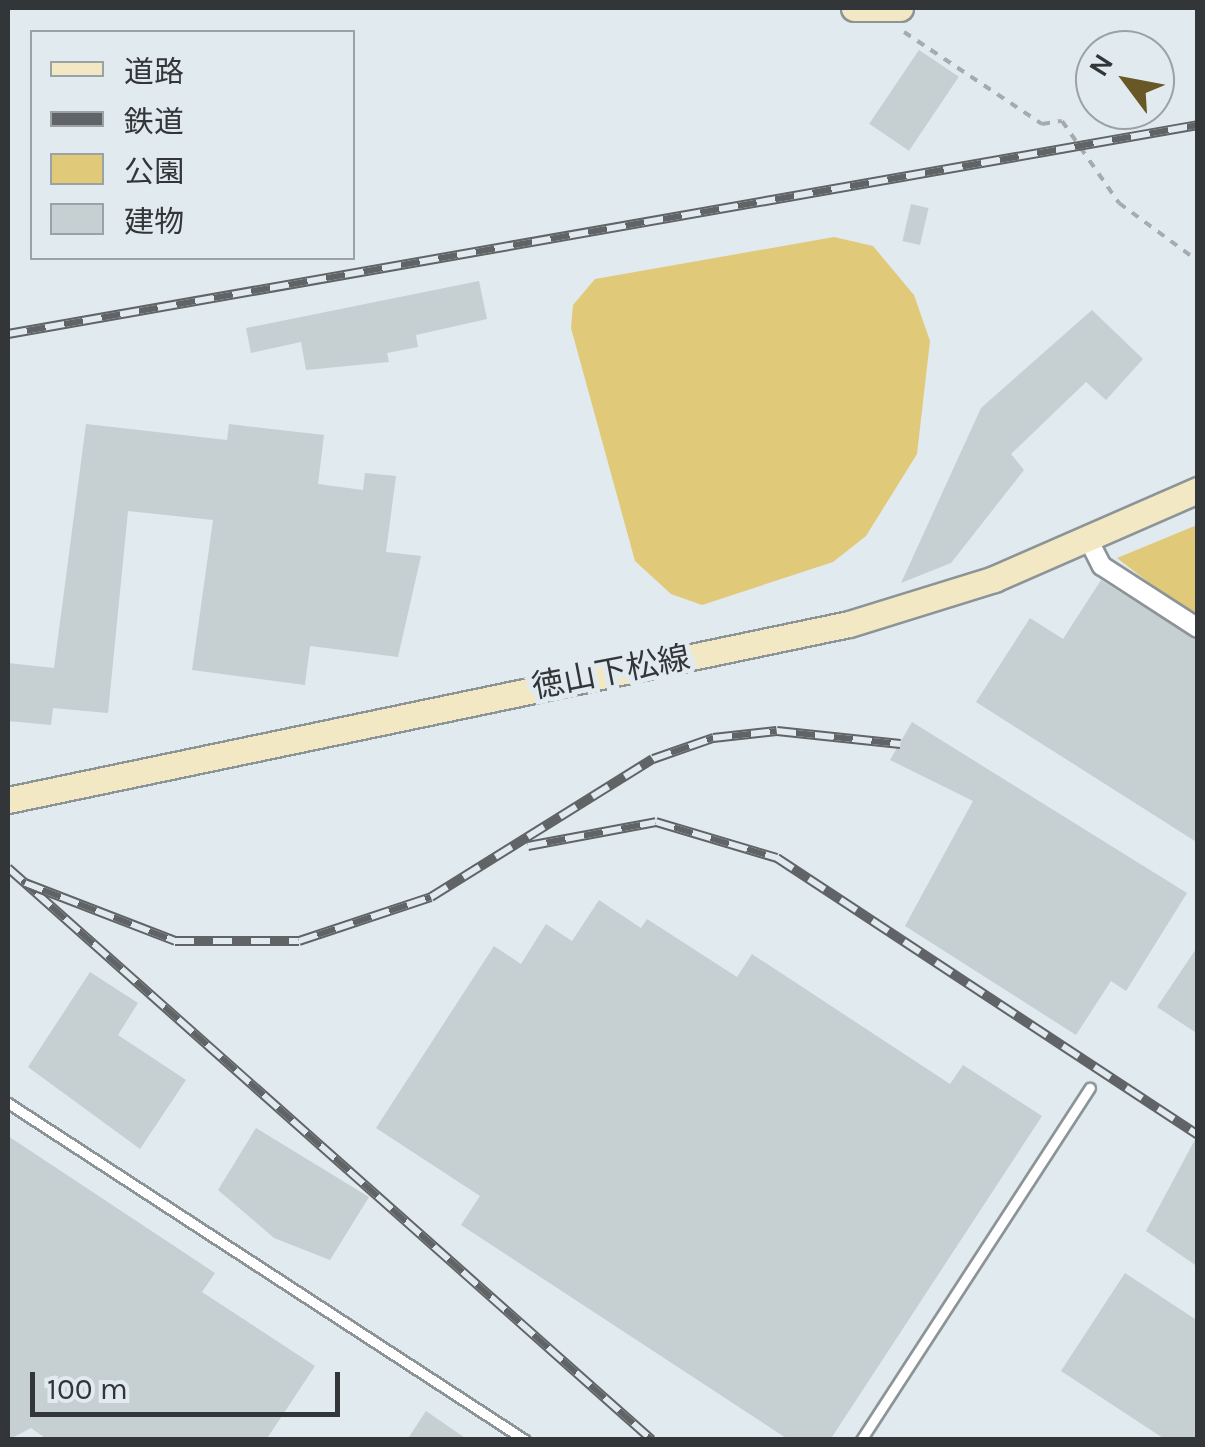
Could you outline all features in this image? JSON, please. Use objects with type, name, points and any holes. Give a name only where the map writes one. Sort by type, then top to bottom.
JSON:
[{"type":"main road","points":[[854,8],[892,9]]},
{"type":"main road","name":"徳山下松線","points":[[8,800],[849,624],[1089,541],[1198,490]]},
{"type":"street","points":[[1089,541],[1102,566],[1198,628]]},
{"type":"lane","points":[[861,1440],[1090,1088]]},
{"type":"lane","points":[[8,1103],[525,1440]]},
{"type":"path","points":[[892,9],[1042,124],[1062,121],[1119,203],[1156,238],[1198,261]]},
{"type":"green space","points":[[834,237],[873,246],[914,295],[930,341],[917,454],[866,536],[833,562],[702,605],[671,594],[635,561],[571,328],[573,305],[595,279]]},
{"type":"green space","points":[[1197,525],[1197,620],[1117,558]]},
{"type":"building","points":[[919,50],[959,77],[909,151],[869,124]]},
{"type":"building","points":[[911,204],[929,208],[920,245],[902,241]]},
{"type":"building","points":[[479,281],[487,319],[416,335],[418,347],[387,353],[389,362],[306,370],[301,342],[251,353],[246,328]]},
{"type":"building","points":[[1092,310],[1143,359],[1106,400],[1086,382],[1011,454],[1024,470],[951,563],[901,583],[981,408]]},
{"type":"building","points":[[86,424],[227,440],[229,424],[324,435],[318,484],[363,490],[365,473],[396,476],[386,552],[421,556],[398,657],[310,646],[305,685],[192,670],[213,520],[128,511],[108,713],[53,708],[51,725],[8,721],[8,663],[54,668]]},
{"type":"building","points":[[1101,580],[1198,641],[1198,843],[976,702],[1030,618],[1063,639]]},
{"type":"building","points":[[912,722],[1187,893],[1126,991],[1111,981],[1076,1035],[905,926],[973,801],[890,760]]},
{"type":"building","points":[[599,900],[641,928],[647,919],[737,977],[752,954],[950,1084],[963,1065],[1042,1116],[830,1440],[789,1440],[461,1225],[480,1196],[376,1128],[494,946],[521,964],[546,924],[572,941]]},
{"type":"building","points":[[1198,946],[1198,1034],[1157,1007]]},
{"type":"building","points":[[90,972],[138,1003],[118,1035],[186,1080],[140,1149],[28,1067]]},
{"type":"building","points":[[256,1128],[369,1197],[330,1260],[274,1238],[218,1190]]},
{"type":"building","points":[[1198,1134],[1198,1267],[1146,1231]]},
{"type":"building","points":[[8,1136],[215,1273],[202,1292],[315,1366],[266,1440],[48,1440],[31,1428],[8,1440]]},
{"type":"building","points":[[1125,1273],[1198,1321],[1198,1440],[1166,1440],[1061,1371]]},
{"type":"building","points":[[426,1411],[468,1440],[407,1440]]},
{"type":"railway","points":[[8,334],[1198,125]]},
{"type":"railway","points":[[25,883],[175,941],[299,941],[431,897],[653,759],[713,738],[777,731],[900,744]]},
{"type":"railway","points":[[528,846],[656,822],[777,858],[1198,1135]]},
{"type":"railway","points":[[8,868],[652,1440]]}]
